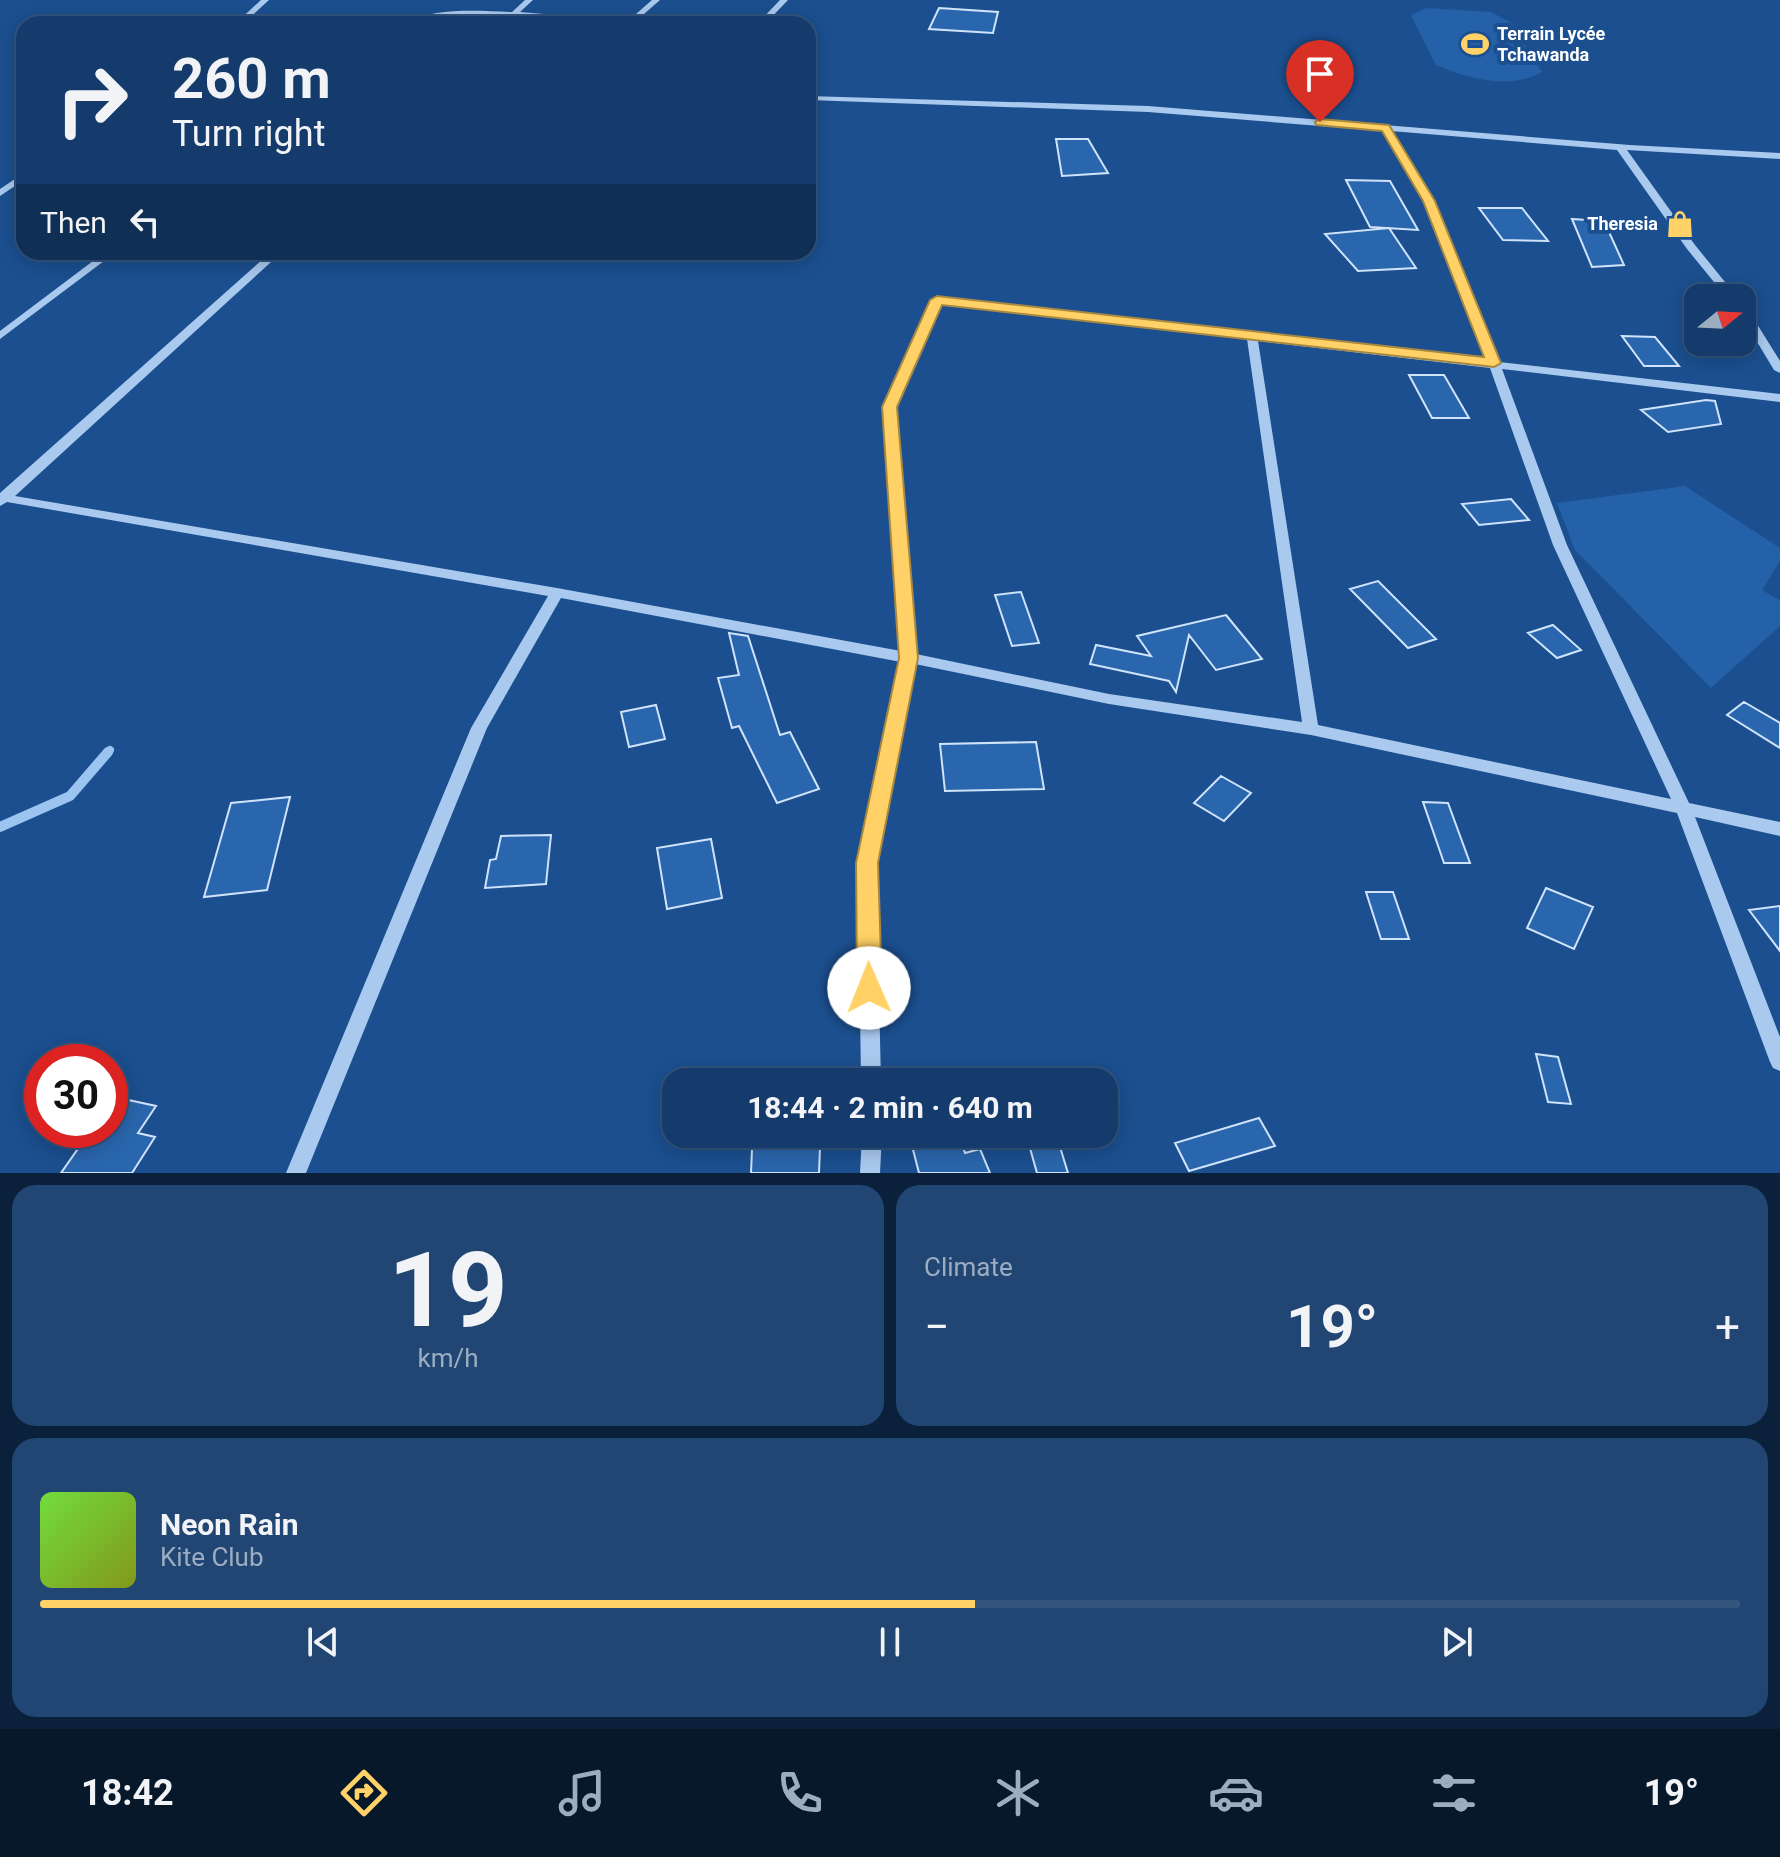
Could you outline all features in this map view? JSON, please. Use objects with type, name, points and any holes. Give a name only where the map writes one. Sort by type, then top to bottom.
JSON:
[{"type":"street","points":[[248,16],[265,0]]},
{"type":"street","points":[[515,16],[529,0]]},
{"type":"street","points":[[638,16],[656,0]]},
{"type":"street","points":[[769,16],[784,0]]},
{"type":"street","points":[[816,98],[1148,109],[1620,147],[1780,156]]},
{"type":"street","points":[[1385,128],[1429,201],[1494,363],[1560,545],[1684,810],[1780,1062]]},
{"type":"street","points":[[1620,147],[1650,185],[1691,247],[1721,284]]},
{"type":"street","points":[[0,336],[100,260]]},
{"type":"street","points":[[1,499],[268,260]]},
{"type":"street","points":[[871,1068],[867,863],[909,658],[889,407],[937,300],[1780,398]]},
{"type":"street","points":[[1756,331],[1780,370]]},
{"type":"street","points":[[1252,336],[1311,729]]},
{"type":"street","points":[[1,499],[557,593],[909,658],[1109,699],[1311,729],[1780,829]]},
{"type":"street","points":[[296,1173],[479,728],[557,593]]},
{"type":"street","points":[[870,1173],[871,1148]]},
{"type":"shaded area","name":"Terrain Lycée Tchawanda","points":[[1426,8],[1491,12],[1510,22],[1542,72],[1503,81],[1462,75],[1436,65],[1411,15]]},
{"type":"shaded area","points":[[1685,486],[1780,548],[1780,561],[1762,590],[1780,600],[1780,626],[1711,688],[1575,550],[1557,503]]},
{"type":"building","points":[[939,8],[998,12],[993,33],[929,29]]},
{"type":"building","points":[[1056,139],[1088,139],[1108,173],[1062,176]]},
{"type":"building","points":[[1346,180],[1390,181],[1418,230],[1370,227]]},
{"type":"building","points":[[1479,208],[1522,208],[1548,241],[1503,240]]},
{"type":"building","points":[[1572,219],[1604,221],[1624,265],[1592,267]]},
{"type":"building","points":[[1389,228],[1416,268],[1358,271],[1325,234]]},
{"type":"building","points":[[1622,336],[1655,337],[1679,366],[1644,366]]},
{"type":"building","points":[[1409,375],[1444,375],[1469,418],[1432,418]]},
{"type":"building","points":[[1715,401],[1721,424],[1668,432],[1641,410]]},
{"type":"building","points":[[1511,499],[1529,520],[1479,525],[1462,504]]},
{"type":"building","points":[[1378,581],[1436,639],[1408,648],[1350,589]]},
{"type":"building","points":[[1021,592],[1039,643],[1012,646],[995,595]]},
{"type":"building","points":[[1226,615],[1262,659],[1216,670],[1189,635],[1176,692],[1169,681],[1090,664],[1096,645],[1151,656],[1137,636]]},
{"type":"building","points":[[1553,625],[1581,650],[1557,658],[1528,633]]},
{"type":"building","points":[[729,633],[748,636],[780,735],[790,732],[819,789],[777,803],[739,726],[732,728],[718,678],[739,675]]},
{"type":"building","points":[[1744,702],[1780,723],[1780,748],[1727,715]]},
{"type":"building","points":[[656,705],[665,739],[629,747],[621,712]]},
{"type":"building","points":[[1036,742],[1044,789],[945,791],[940,744]]},
{"type":"building","points":[[1221,776],[1251,793],[1224,821],[1194,803]]},
{"type":"building","points":[[290,797],[267,890],[204,897],[231,803]]},
{"type":"building","points":[[1423,802],[1448,803],[1470,863],[1444,863]]},
{"type":"building","points":[[551,835],[546,884],[485,888],[490,860],[496,859],[501,836]]},
{"type":"building","points":[[711,839],[722,898],[667,909],[657,848]]},
{"type":"building","points":[[1546,888],[1593,907],[1574,949],[1527,928]]},
{"type":"building","points":[[1366,892],[1393,892],[1409,939],[1381,939]]},
{"type":"building","points":[[1780,906],[1780,951],[1749,910]]},
{"type":"building","points":[[1536,1054],[1558,1057],[1571,1104],[1548,1102]]},
{"type":"building","points":[[128,1100],[156,1106],[138,1133],[155,1137],[132,1173],[61,1173],[78,1148],[128,1148]]},
{"type":"building","points":[[1259,1118],[1275,1146],[1189,1171],[1175,1143]]},
{"type":"building","points":[[820,1148],[819,1173],[751,1173],[752,1149]]},
{"type":"building","points":[[913,1148],[963,1148],[965,1153],[980,1149],[990,1173],[919,1173]]},
{"type":"building","points":[[1030,1148],[1060,1148],[1068,1173],[1037,1173]]},
{"type":"waterway","points":[[107,754],[110,750]]},
{"type":"waterway","points":[[0,827],[70,796],[108,752]]},
{"type":"place","name":"Terrain Lycée Tchawanda","points":[[1475,44]]},
{"type":"place","name":"Theresia","points":[[1680,224]]},
{"type":"route","points":[[869,988],[867,863],[909,658],[889,407],[937,300],[1494,363],[1429,201],[1385,128],[1320,122]]}]
